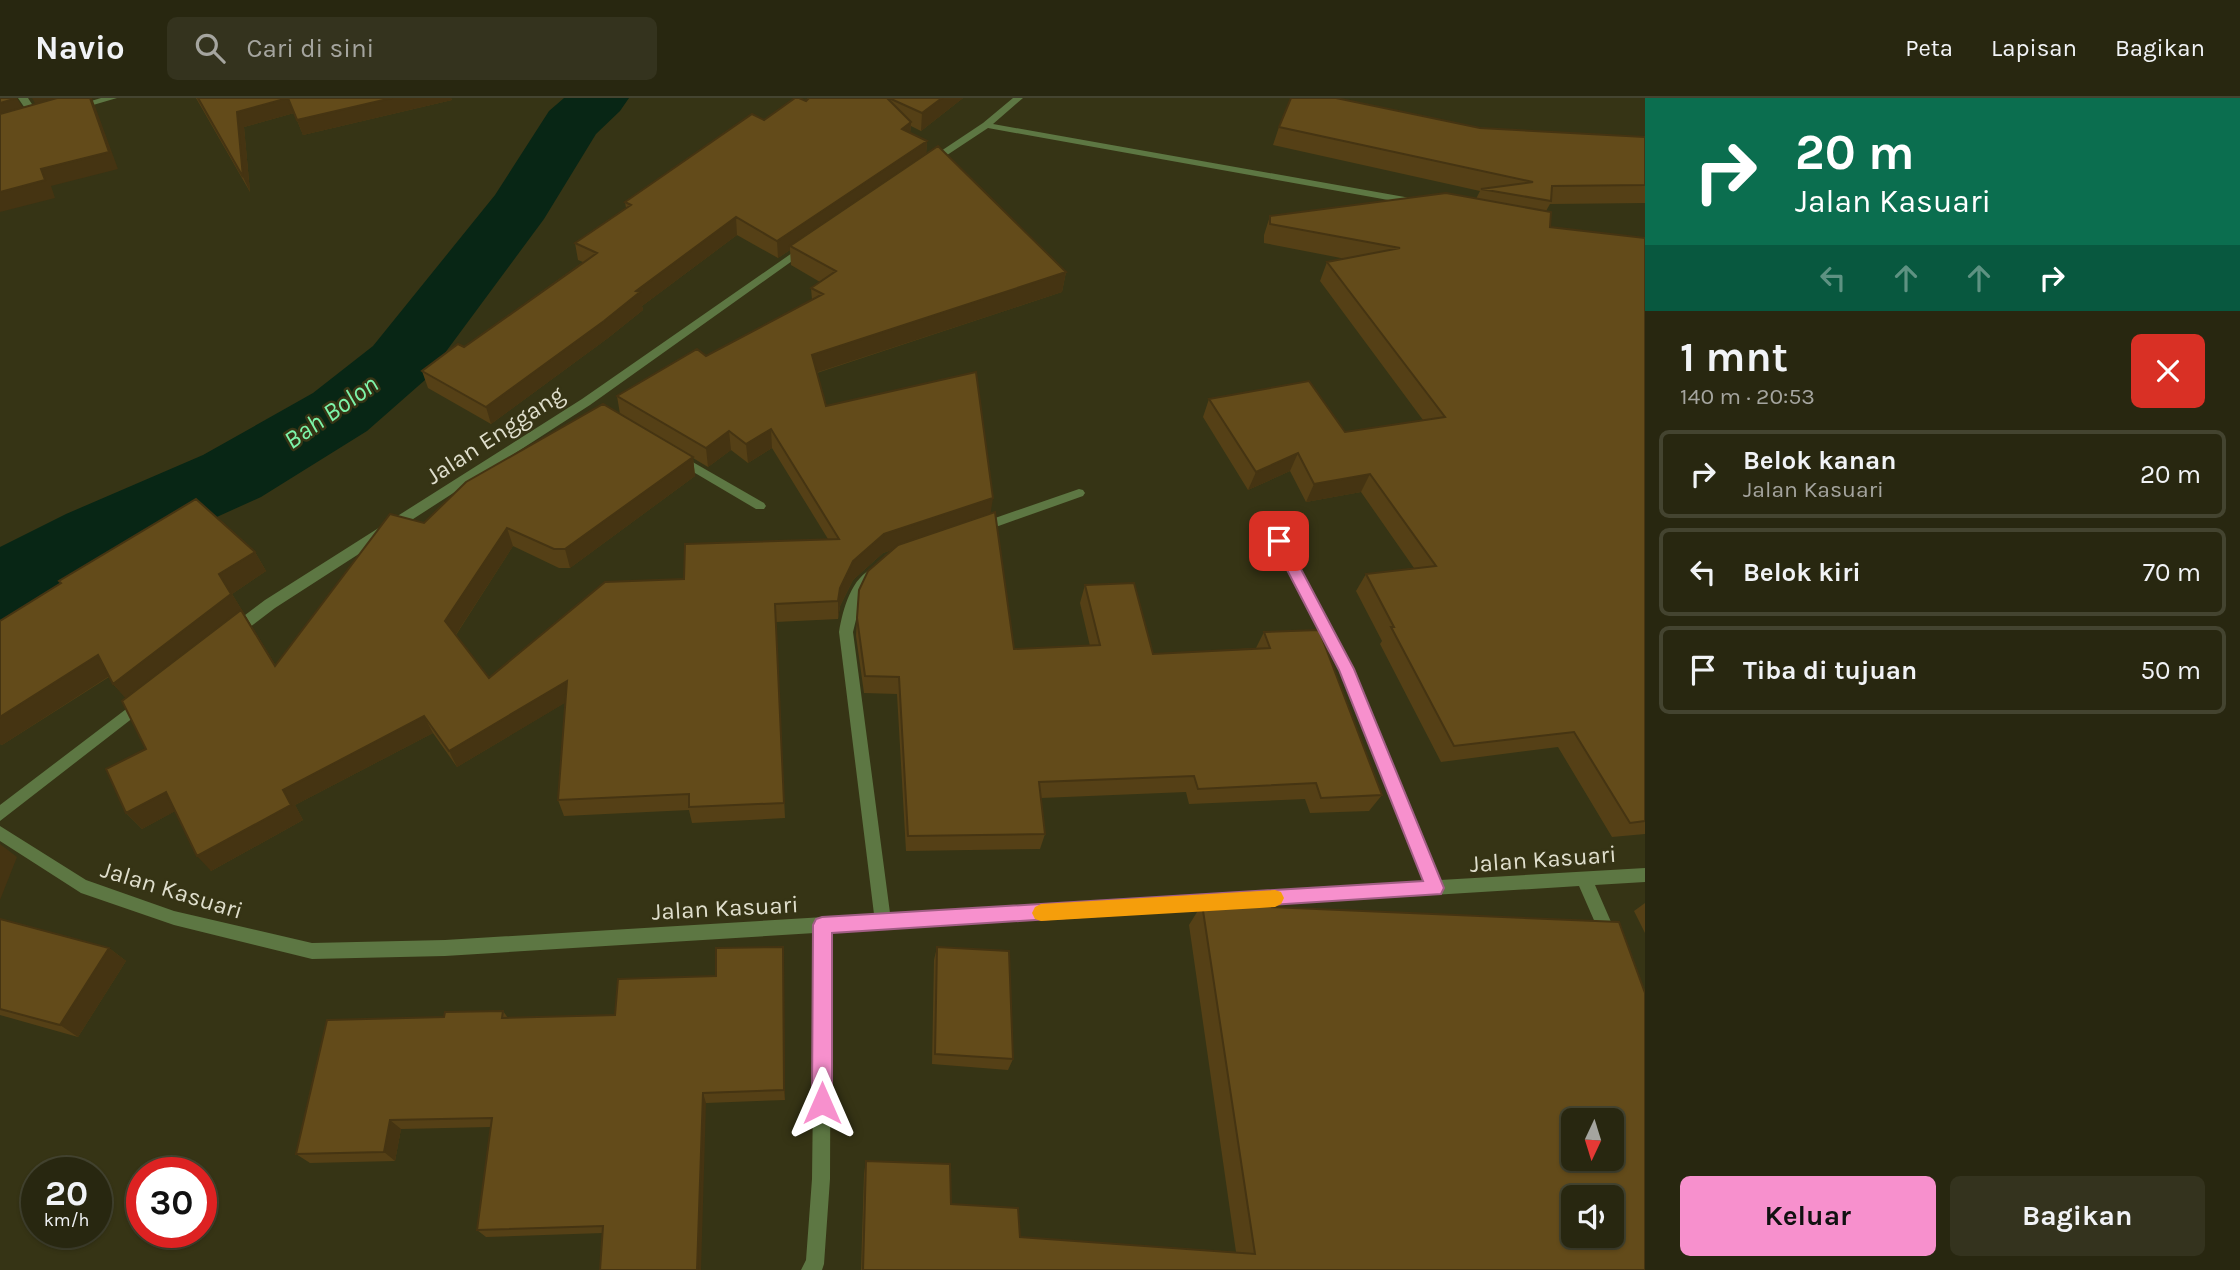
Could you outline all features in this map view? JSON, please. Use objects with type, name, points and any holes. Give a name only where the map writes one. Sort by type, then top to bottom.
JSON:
[{"type":"street","points":[[23,98],[36,118]]},
{"type":"street","points":[[61,111],[112,98]]},
{"type":"street","points":[[917,171],[986,125],[1018,98]]},
{"type":"street","points":[[24,121],[49,114]]},
{"type":"street","points":[[986,125],[1424,204]]},
{"type":"street","name":"Jalan Enggang","points":[[226,638],[271,604],[586,402],[814,241]]},
{"type":"street","points":[[586,402],[598,409]]},
{"type":"street","points":[[667,450],[760,506]]},
{"type":"street","points":[[966,532],[1079,493]]},
{"type":"street","points":[[1279,541],[1346,669],[1435,888]]},
{"type":"street","points":[[883,923],[846,632],[849,607],[860,585],[890,558]]},
{"type":"street","points":[[0,814],[149,697]]},
{"type":"street","name":"Jalan Kasuari","points":[[0,833],[81,886],[174,918],[312,951],[445,948],[1645,875]]},
{"type":"street","points":[[1584,879],[1617,953]]},
{"type":"street","points":[[810,1270],[815,1264],[821,1179],[822,925]]},
{"type":"building","points":[[0,98],[17,98],[0,103]]},
{"type":"building","points":[[57,98],[90,98],[109,152],[41,169],[45,180],[0,192],[0,114]]},
{"type":"building","points":[[198,98],[288,98],[237,112],[243,177]]},
{"type":"building","points":[[288,98],[392,98],[297,120]]},
{"type":"building","points":[[795,98],[806,101],[809,98],[887,98],[911,122],[902,129],[927,141],[777,241],[736,217],[636,291],[640,292],[604,321],[486,407],[422,371],[458,344],[464,347],[597,253],[575,243],[631,205],[625,202],[752,114],[764,120]]},
{"type":"building","points":[[889,98],[942,98],[922,113]]},
{"type":"building","points":[[1291,98],[1336,98],[1480,128],[1645,137],[1645,185],[1552,186],[1551,201],[1481,189],[1533,182],[1279,127]]},
{"type":"building","points":[[938,146],[1066,272],[812,355],[826,406],[976,372],[993,498],[884,534],[853,561],[840,588],[838,601],[775,604],[784,803],[689,807],[689,794],[558,800],[567,681],[449,751],[424,716],[283,790],[291,805],[197,856],[166,792],[126,813],[106,769],[146,749],[122,701],[241,610],[275,666],[390,514],[424,523],[466,482],[603,404],[693,457],[565,549],[554,549],[507,528],[445,621],[489,678],[605,582],[684,579],[685,544],[839,539],[771,429],[746,444],[729,431],[706,448],[617,396],[697,349],[706,356],[823,294],[811,288],[836,271],[790,246]]},
{"type":"building","points":[[1446,193],[1551,212],[1550,227],[1645,238],[1645,821],[1630,823],[1574,732],[1454,746],[1366,574],[1436,566],[1370,474],[1314,484],[1298,453],[1256,472],[1209,399],[1309,381],[1345,432],[1445,417],[1327,262],[1400,248],[1270,224],[1270,216]]},
{"type":"building","points":[[196,499],[255,552],[219,574],[231,594],[113,684],[98,655],[0,717],[0,621],[61,583],[59,581]]},
{"type":"building","points":[[995,512],[1014,649],[1100,645],[1085,585],[1134,583],[1153,654],[1270,648],[1264,632],[1319,630],[1382,795],[1321,798],[1316,783],[1198,789],[1194,776],[1039,782],[1045,834],[908,836],[899,677],[865,676],[857,618],[859,590],[868,571],[898,545]]},
{"type":"building","points":[[1202,904],[1619,922],[1645,993],[1645,1270],[863,1270],[866,1161],[950,1164],[951,1204],[1018,1208],[1020,1237],[1255,1254]]},
{"type":"building","points":[[0,919],[109,948],[60,1025],[0,1009]]},
{"type":"building","points":[[783,947],[784,1090],[703,1093],[697,1270],[600,1270],[603,1226],[477,1230],[492,1118],[390,1120],[384,1152],[296,1154],[327,1020],[444,1017],[445,1012],[503,1011],[502,1018],[615,1015],[618,979],[716,976],[716,948]]},
{"type":"building","points":[[937,947],[1009,951],[1013,1059],[935,1054]]},
{"type":"waterway","name":"Bah Bolon","points":[[0,586],[96,536],[232,476],[340,412],[399,363],[521,205],[571,124],[599,98]]},
{"type":"slow traffic","points":[[1041,913],[1275,898]]},
{"type":"route","points":[[822,1103],[822,925],[1435,888],[1346,669],[1279,541]]}]
